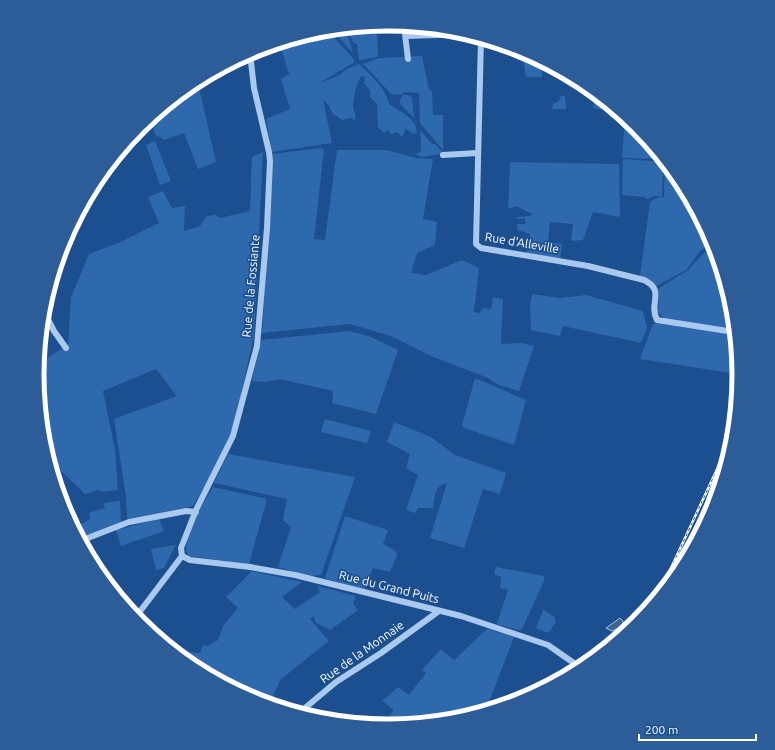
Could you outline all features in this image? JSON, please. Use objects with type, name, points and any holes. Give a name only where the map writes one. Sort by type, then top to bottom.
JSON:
[{"type":"street","points":[[405,32],[408,59]]},
{"type":"street","points":[[406,36],[437,35]]},
{"type":"street","name":"Rue d'Alleville","points":[[481,44],[475,234],[478,246],[588,266],[644,280],[651,283],[656,293],[653,309],[657,320],[729,331]]},
{"type":"street","name":"Rue de la Fossiante","points":[[196,512],[203,493],[233,436],[240,415],[259,336],[267,228],[270,157],[254,88],[251,59]]},
{"type":"street","points":[[443,155],[477,153]]},
{"type":"street","points":[[48,319],[59,340],[66,348]]},
{"type":"street","points":[[86,539],[129,522],[186,511],[196,512],[181,548],[182,556],[139,613]]},
{"type":"street","name":"Rue du Grand Puits","points":[[182,556],[190,560],[250,567],[295,575],[439,611],[540,641],[556,648],[575,663]]},
{"type":"street","name":"Rue de la Monnaie","points":[[304,708],[336,682],[381,653],[439,611]]},
{"type":"shaded area","points":[[377,31],[378,57],[359,60],[357,44],[353,42],[349,33]]},
{"type":"shaded area","points":[[347,34],[352,49],[351,51],[337,35]]},
{"type":"shaded area","points":[[332,36],[355,62],[319,83],[338,76],[347,69],[359,64],[381,87],[389,104],[411,119],[416,127],[417,133],[414,134],[406,129],[402,137],[397,132],[391,134],[388,130],[385,133],[378,128],[377,104],[370,97],[370,90],[364,83],[365,77],[362,76],[357,86],[354,100],[353,107],[356,115],[355,120],[350,118],[342,120],[332,113],[329,106],[323,100],[332,143],[272,152],[266,119],[290,109],[281,79],[289,74],[282,52],[282,47]]},
{"type":"shaded area","points":[[422,56],[429,90],[432,91],[433,115],[443,115],[443,150],[420,123],[419,93],[404,92],[403,94],[392,95],[363,64],[379,58]]},
{"type":"shaded area","points":[[523,59],[541,67],[542,77],[526,77]]},
{"type":"shaded area","points":[[199,87],[216,162],[198,169],[184,133],[164,140],[155,134],[153,124],[178,102]]},
{"type":"shaded area","points":[[403,95],[408,95],[412,98],[414,118],[400,104],[400,100]]},
{"type":"shaded area","points":[[561,96],[565,96],[566,109],[552,109],[553,104],[559,101]]},
{"type":"shaded area","points":[[594,103],[598,103],[616,118],[611,118],[606,110],[593,108]]},
{"type":"shaded area","points":[[624,126],[654,159],[622,158]]},
{"type":"shaded area","points":[[420,130],[432,144],[435,144],[442,151],[441,154],[421,157],[415,154],[419,153],[421,150]]},
{"type":"shaded area","points":[[155,141],[171,181],[160,185],[146,145]]},
{"type":"shaded area","points":[[321,148],[324,150],[314,239],[325,240],[337,150],[387,150],[416,158],[433,159],[423,219],[437,222],[435,245],[417,253],[411,273],[426,275],[462,260],[479,268],[474,312],[479,313],[483,308],[491,309],[493,297],[503,299],[501,344],[522,343],[534,346],[519,391],[499,385],[488,378],[433,357],[391,336],[350,324],[262,333],[273,160],[272,154]]},
{"type":"shaded area","points":[[263,152],[254,335],[233,431],[210,478],[193,506],[127,519],[126,496],[114,419],[177,396],[156,369],[103,391],[115,450],[118,490],[103,492],[98,490],[85,494],[55,464],[46,420],[44,397],[44,360],[68,345],[71,297],[89,254],[123,241],[159,223],[148,197],[163,191],[172,208],[185,206],[184,231],[200,226],[207,216],[215,215],[220,218],[250,211],[252,157]]},
{"type":"shaded area","points":[[623,159],[657,162],[663,170],[662,197],[654,196],[647,199],[644,197],[622,195]]},
{"type":"shaded area","points":[[510,162],[619,164],[620,217],[593,212],[583,240],[571,241],[573,224],[550,222],[548,242],[562,244],[560,260],[527,253],[530,234],[517,230],[517,224],[526,224],[524,217],[522,219],[517,219],[516,217],[530,216],[532,214],[516,206],[508,209]]},
{"type":"shaded area","points":[[665,172],[674,184],[685,203],[706,246],[701,250],[686,270],[656,286],[640,276],[650,202],[656,198],[664,197]]},
{"type":"shaded area","points":[[708,250],[720,286],[729,328],[665,320],[658,312],[658,289],[688,270]]},
{"type":"shaded area","points":[[532,294],[560,298],[586,295],[643,311],[647,328],[641,343],[563,326],[560,336],[531,330],[530,306]]},
{"type":"shaded area","points":[[657,323],[729,334],[732,373],[640,359],[653,324]]},
{"type":"shaded area","points":[[350,331],[371,337],[398,350],[376,414],[332,403],[333,391],[280,379],[266,382],[252,381],[261,340]]},
{"type":"shaded area","points":[[475,378],[526,400],[514,445],[464,428],[462,425]]},
{"type":"shaded area","points":[[325,419],[371,431],[367,443],[321,432]]},
{"type":"shaded area","points":[[394,422],[431,437],[455,455],[506,473],[500,494],[483,489],[464,548],[430,538],[447,483],[443,484],[437,489],[433,508],[418,508],[415,513],[406,510],[418,475],[406,468],[410,454],[387,442]]},
{"type":"shaded area","points":[[228,454],[355,477],[321,575],[310,576],[278,567],[291,527],[283,520],[287,499],[214,483]]},
{"type":"shaded area","points":[[213,487],[267,499],[249,564],[189,556],[186,550],[189,532]]},
{"type":"shaded area","points":[[120,501],[121,522],[85,537],[81,524],[90,519],[89,513],[105,508],[103,503]]},
{"type":"shaded area","points":[[345,516],[388,530],[383,544],[396,551],[397,555],[390,572],[373,568],[364,591],[325,578]]},
{"type":"shaded area","points":[[159,519],[164,531],[121,546],[116,530]]},
{"type":"shaded area","points":[[176,545],[164,568],[156,570],[151,549]]},
{"type":"shaded area","points":[[496,567],[544,576],[544,581],[522,629],[518,630],[497,624],[508,590],[500,588],[501,577],[494,574]]},
{"type":"shaded area","points":[[252,571],[302,582],[282,597],[295,609],[320,592],[317,586],[356,596],[353,604],[358,610],[330,630],[315,622],[314,616],[310,619],[329,641],[281,679],[271,699],[235,684],[215,673],[174,645],[181,646],[185,652],[200,653],[203,645],[207,646],[218,640],[223,626],[238,608],[226,597]]},
{"type":"shaded area","points":[[543,610],[554,616],[556,622],[548,633],[536,628]]},
{"type":"shaded area","points":[[620,618],[623,621],[622,626],[612,631],[606,628]]},
{"type":"shaded area","points":[[487,629],[514,637],[488,704],[432,716],[387,719],[394,710],[382,701],[398,687],[409,695],[426,673],[422,670],[441,649],[454,660]]},
{"type":"railway","points":[[669,572],[720,462]]}]
